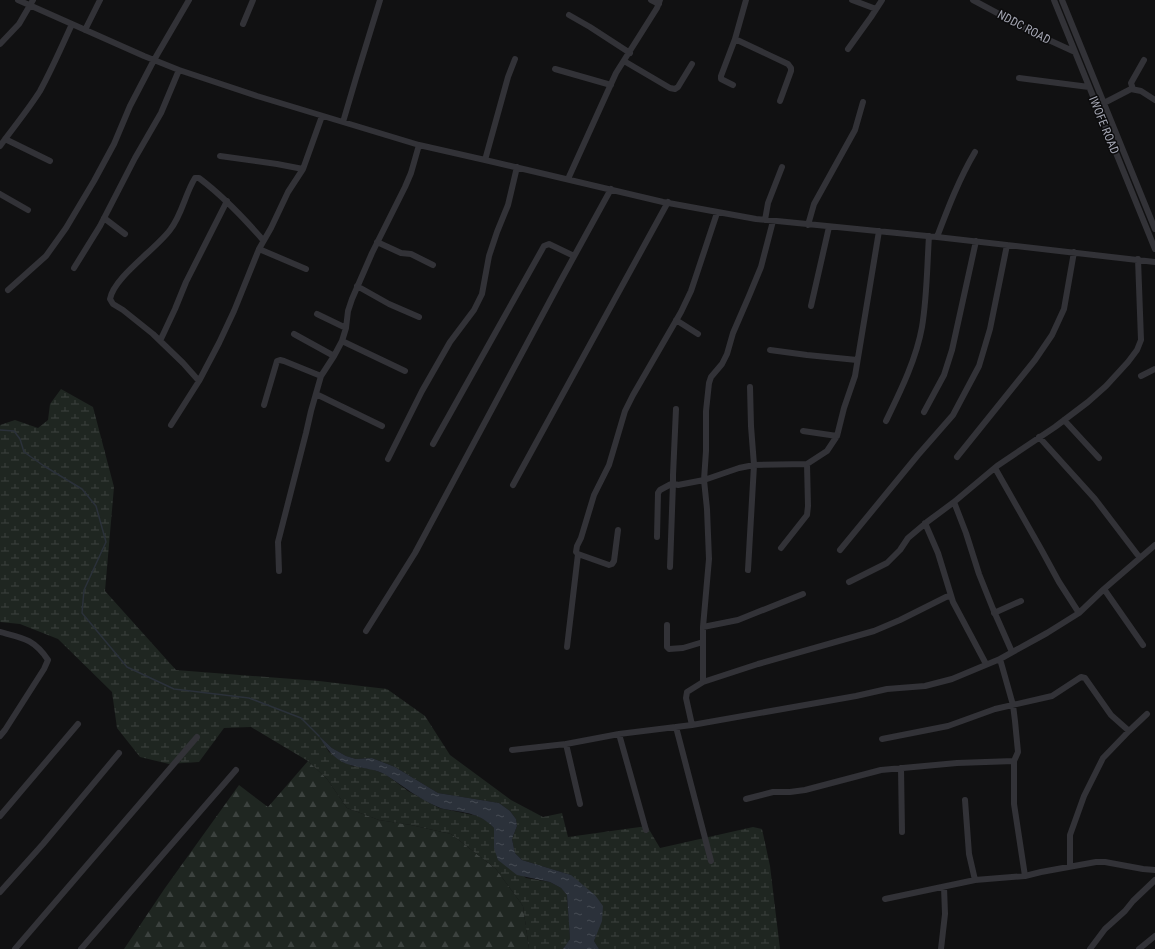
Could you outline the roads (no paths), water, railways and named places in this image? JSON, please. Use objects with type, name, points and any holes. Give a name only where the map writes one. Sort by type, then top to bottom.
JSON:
[{"type":"street","points":[[18,0],[32,3],[85,30],[179,70],[257,96],[419,145],[484,160],[717,213],[808,225],[976,241],[1155,262]]},
{"type":"street","points":[[85,30],[100,0]]},
{"type":"street","points":[[8,290],[46,256],[66,228],[94,181],[154,60],[189,0]]},
{"type":"street","points":[[243,24],[253,0]]},
{"type":"street","points":[[343,122],[380,0]]},
{"type":"street","points":[[568,179],[616,73],[657,8],[659,2],[651,0]]},
{"type":"street","points":[[733,85],[721,79],[724,66],[735,39],[746,0]]},
{"type":"street","points":[[852,0],[876,9]]},
{"type":"street","points":[[848,49],[882,0]]},
{"type":"street","name":"NDDC ROAD","points":[[973,0],[1040,36],[1075,52]]},
{"type":"street","name":"IWOFE ROAD","points":[[1054,0],[1155,249]]},
{"type":"street","name":"IWOFE ROAD","points":[[1062,0],[1155,229]]},
{"type":"street","points":[[0,44],[19,24],[32,3]]},
{"type":"street","points":[[569,16],[630,53]]},
{"type":"street","points":[[0,146],[39,91],[53,66],[72,24]]},
{"type":"street","points":[[735,39],[788,64],[791,68],[780,101]]},
{"type":"street","points":[[484,160],[508,77],[515,59]]},
{"type":"street","points":[[624,60],[670,88],[675,89],[692,64]]},
{"type":"street","points":[[1133,89],[1131,83],[1144,60]]},
{"type":"street","points":[[74,268],[104,218],[134,158],[161,112],[179,70]]},
{"type":"street","points":[[555,70],[611,85]]},
{"type":"street","points":[[1019,78],[1089,87]]},
{"type":"street","points":[[1104,103],[1131,89],[1141,91],[1155,100]]},
{"type":"street","points":[[808,225],[814,204],[855,130],[863,102]]},
{"type":"street","points":[[171,424],[199,381],[234,311],[263,240],[288,192],[303,169],[322,116]]},
{"type":"street","points":[[5,139],[50,161]]},
{"type":"street","points":[[279,571],[278,542],[321,376],[342,341],[346,328],[348,311],[357,286],[405,187],[411,173],[419,145]]},
{"type":"street","points":[[937,237],[951,200],[967,165],[975,152]]},
{"type":"street","points":[[220,156],[303,169]]},
{"type":"street","points":[[388,459],[422,391],[446,348],[474,310],[482,294],[489,256],[508,205],[517,167]]},
{"type":"street","points":[[765,220],[768,203],[782,167]]},
{"type":"street","points":[[199,381],[160,340],[123,310],[113,304],[110,299],[111,292],[122,277],[171,229],[182,209],[195,178],[199,178],[227,201],[263,240]]},
{"type":"street","points":[[366,631],[415,554],[611,189]]},
{"type":"street","points":[[0,194],[28,210]]},
{"type":"street","points":[[160,340],[186,282],[227,201]]},
{"type":"street","points":[[513,485],[668,202]]},
{"type":"street","points":[[567,647],[578,554],[576,552],[577,546],[581,538],[594,495],[608,465],[625,411],[632,395],[676,320],[691,291],[717,213]]},
{"type":"street","points":[[104,218],[125,234]]},
{"type":"street","points":[[703,682],[703,627],[709,559],[704,480],[706,411],[709,383],[727,354],[733,333],[761,267],[773,221]]},
{"type":"street","points":[[811,306],[829,227]]},
{"type":"street","points":[[657,537],[658,493],[660,490],[674,483],[678,485],[704,480],[739,468],[754,465],[807,464],[827,451],[837,436],[844,408],[855,376],[879,232]]},
{"type":"street","points":[[886,421],[904,383],[921,329],[926,288],[929,236]]},
{"type":"street","points":[[924,412],[944,375],[952,350],[976,241]]},
{"type":"street","points":[[377,242],[402,253],[411,254],[434,265]]},
{"type":"street","points":[[433,444],[544,246],[549,244],[574,256]]},
{"type":"street","points":[[840,550],[918,454],[953,415],[979,366],[990,329],[1007,245]]},
{"type":"street","points":[[259,249],[306,269]]},
{"type":"street","points":[[957,457],[1035,360],[1052,335],[1064,309],[1074,252]]},
{"type":"street","points":[[849,582],[887,563],[900,550],[908,538],[995,468],[1088,402],[1106,386],[1128,362],[1137,350],[1141,340],[1138,259]]},
{"type":"street","points":[[357,286],[389,304],[419,317]]},
{"type":"street","points":[[317,314],[346,328]]},
{"type":"street","points":[[676,320],[698,334]]},
{"type":"street","points":[[294,334],[334,356]]},
{"type":"street","points":[[342,341],[405,371]]},
{"type":"street","points":[[770,350],[857,360]]},
{"type":"street","points":[[264,405],[277,361],[284,361],[321,376]]},
{"type":"street","points":[[1141,376],[1155,369]]},
{"type":"street","points":[[748,570],[754,465],[750,386]]},
{"type":"street","points":[[316,394],[382,426]]},
{"type":"street","points":[[670,567],[676,409]]},
{"type":"street","points":[[1064,420],[1099,458]]},
{"type":"street","points":[[803,431],[837,436]]},
{"type":"street","points":[[1039,437],[1095,499],[1140,558]]},
{"type":"street","points":[[781,548],[807,515],[807,464]]},
{"type":"street","points":[[995,468],[1059,582],[1079,613]]},
{"type":"street","points":[[954,502],[994,613],[1012,652]]},
{"type":"street","points":[[925,524],[938,553],[951,596],[964,624],[986,664]]},
{"type":"street","points":[[578,554],[609,565],[612,564],[614,561],[618,530]]},
{"type":"street","points":[[512,750],[566,744],[619,734],[692,725],[856,696],[887,689],[925,686],[952,679],[1000,659],[1079,613],[1104,589],[1155,545]]},
{"type":"street","points":[[1104,589],[1143,645]]},
{"type":"street","points":[[703,627],[738,620],[804,594]]},
{"type":"street","points":[[692,725],[686,698],[687,692],[703,682],[758,664],[874,631],[951,596]]},
{"type":"street","points":[[994,613],[1021,601]]},
{"type":"street","points":[[668,625],[667,647],[669,649],[683,648],[703,642]]},
{"type":"street","points":[[0,632],[26,638],[42,651],[48,660],[0,736]]},
{"type":"street","points":[[1000,659],[1013,705],[1018,752],[1014,761],[1014,804],[1025,876]]},
{"type":"street","points":[[882,739],[948,726],[995,709],[1052,696],[1081,677],[1085,678],[1111,715],[1129,731]]},
{"type":"street","points":[[1070,866],[1070,835],[1084,796],[1103,758],[1147,714]]},
{"type":"street","points":[[0,816],[78,724]]},
{"type":"street","points":[[676,727],[711,861]]},
{"type":"street","points":[[619,734],[646,830]]},
{"type":"street","points":[[15,949],[197,737]]},
{"type":"street","points":[[566,744],[580,804]]},
{"type":"street","points":[[0,892],[43,844],[119,753]]},
{"type":"street","points":[[746,798],[773,792],[805,790],[881,770],[1014,761]]},
{"type":"street","points":[[901,768],[902,832]]},
{"type":"street","points":[[81,949],[236,770]]},
{"type":"street","points":[[965,800],[969,854],[975,880]]},
{"type":"street","points":[[885,899],[975,880],[1025,876],[1070,866],[1105,862],[1155,870]]},
{"type":"street","points":[[1090,949],[1105,929],[1155,880]]},
{"type":"street","points":[[941,949],[945,914],[944,887]]},
{"type":"street","points":[[1139,949],[1155,936]]},
{"type":"water","points":[[318,735],[332,748],[346,756],[356,759],[372,758],[395,767],[438,793],[499,803],[510,811],[516,819],[517,826],[512,839],[515,853],[522,860],[571,875],[595,895],[603,906],[602,921],[594,941],[599,949],[563,949],[570,939],[567,895],[561,888],[550,882],[517,875],[498,860],[494,848],[494,828],[489,823],[474,815],[442,809],[431,804],[382,773],[347,764],[328,750]]},
{"type":"waterway","points":[[0,430],[14,431],[20,439],[24,452],[82,489],[96,506],[106,542],[84,590],[82,613],[127,667],[174,689],[249,698],[301,718],[319,736]]}]
